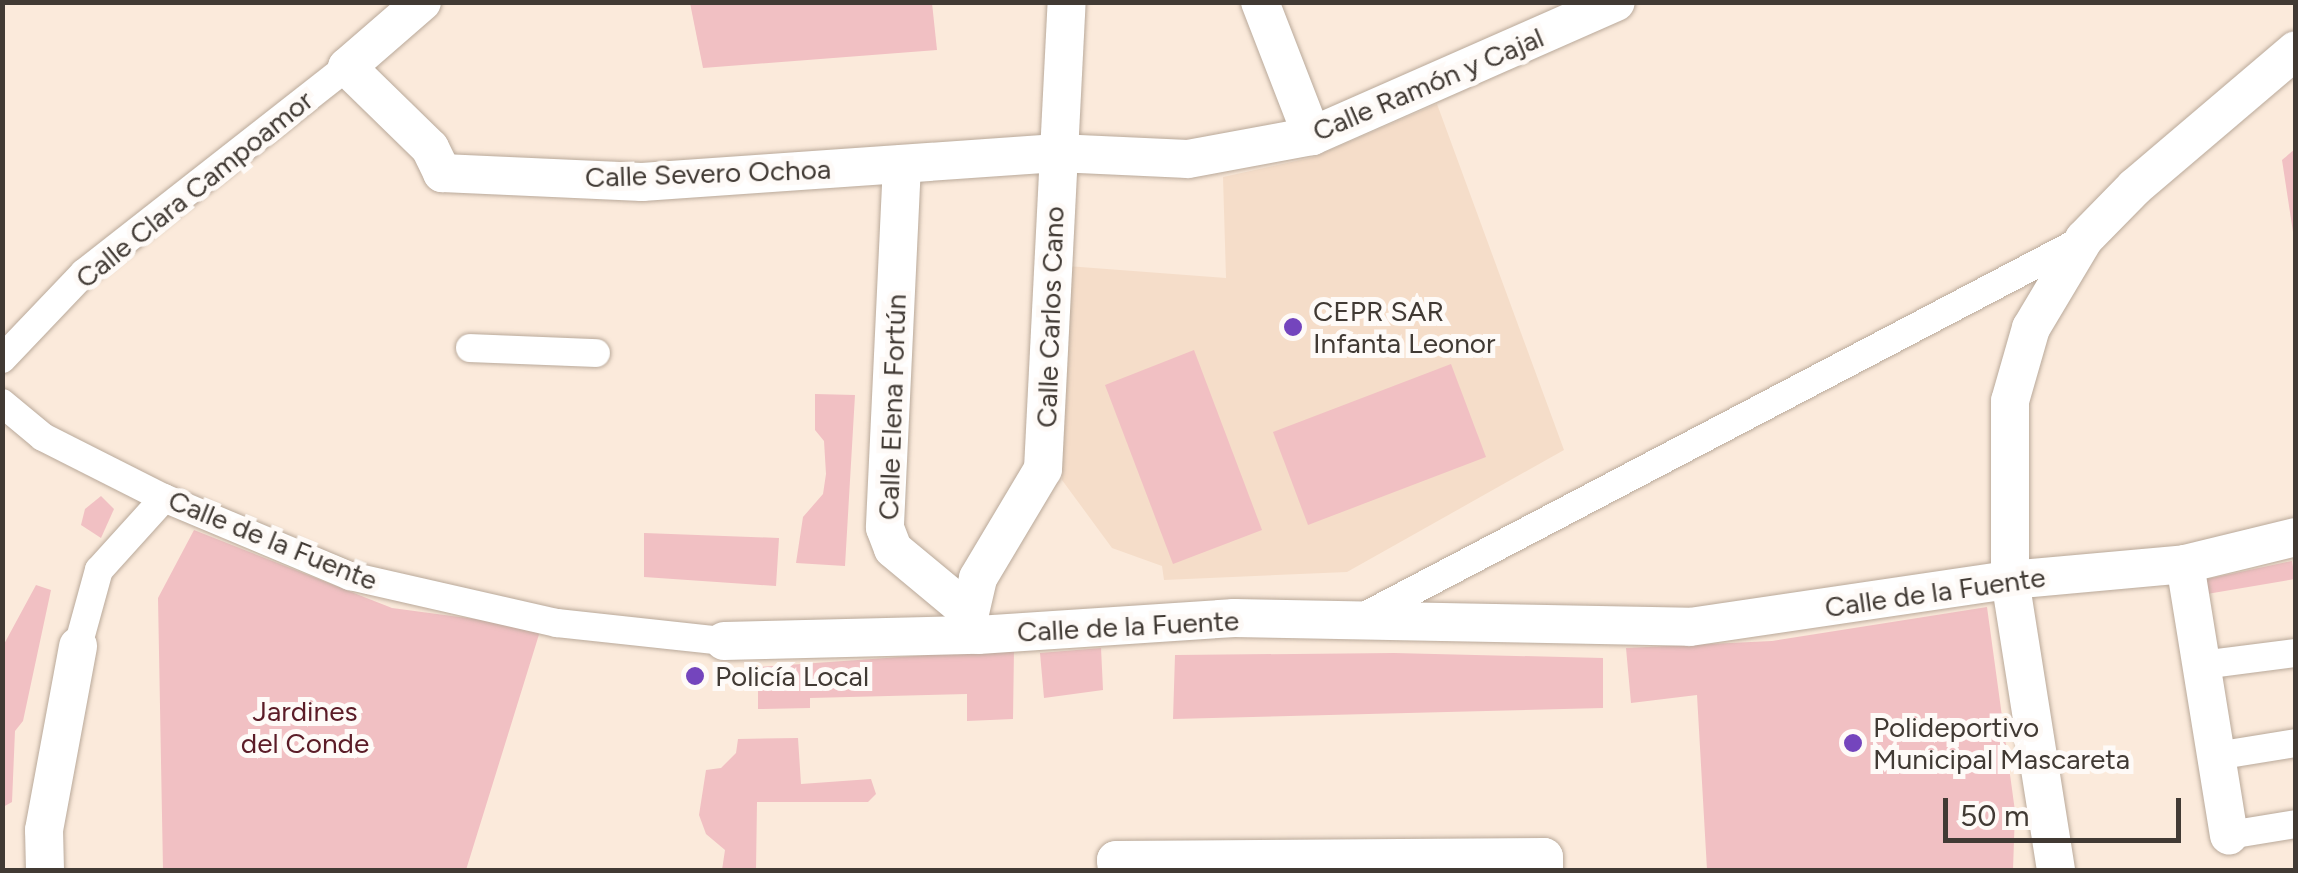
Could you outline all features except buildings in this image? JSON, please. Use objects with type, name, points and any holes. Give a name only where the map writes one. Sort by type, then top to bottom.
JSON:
[{"type":"street","points":[[347,67],[422,2]]},
{"type":"street","name":"Calle Carlos Cano","points":[[974,624],[978,578],[1044,469],[1067,2]]},
{"type":"street","points":[[1260,2],[1312,136]]},
{"type":"street","name":"Calle Ramón y Cajal","points":[[1057,153],[1188,158],[1312,136],[1616,2]]},
{"type":"street","points":[[2056,870],[2010,580],[2010,401],[2032,328],[2084,240],[2134,186],[2296,50]]},
{"type":"street","name":"Calle Severo Ochoa","points":[[347,67],[430,148],[442,173],[642,182],[1057,153]]},
{"type":"street","name":"Calle Clara Campoamor","points":[[2,359],[84,273],[347,67]]},
{"type":"street","name":"Calle Elena Fortún","points":[[902,164],[884,528],[894,549],[974,624]]},
{"type":"street","points":[[1356,620],[2084,240]]},
{"type":"street","points":[[470,348],[596,353]]},
{"type":"street","name":"Calle de la Fuente","points":[[2,403],[43,437],[164,498],[350,576],[434,600],[557,623],[724,641],[974,624],[1234,618],[1690,627],[2010,580],[2185,564],[2296,537]]},
{"type":"street","points":[[44,870],[44,830],[78,646],[99,570],[164,498]]},
{"type":"street","points":[[2185,564],[2229,835],[2296,824]]},
{"type":"street","points":[[2202,665],[2296,653]]},
{"type":"street","points":[[2216,756],[2296,743]]},
{"type":"street","points":[[1116,870],[1116,860],[1544,857],[1544,870]]},
{"type":"shaded area","name":"CEPR SAR Infanta Leonor","points":[[1437,104],[1564,450],[1347,572],[1164,580],[1162,566],[1112,548],[1062,480],[1067,266],[1226,278],[1223,177],[1314,157]]},
{"type":"green space","points":[[690,3],[932,3],[937,50],[703,68]]},
{"type":"green space","points":[[2295,149],[2295,245],[2282,160]]},
{"type":"green space","points":[[1194,350],[1262,530],[1173,564],[1105,385]]},
{"type":"green space","points":[[1451,364],[1486,457],[1308,525],[1273,432]]},
{"type":"green space","points":[[815,394],[855,395],[845,566],[796,563],[803,517],[823,494],[826,474],[824,441],[815,430]]},
{"type":"green space","points":[[101,496],[114,509],[101,538],[81,525],[85,509]]},
{"type":"green space","name":"Jardines del Conde","points":[[194,530],[392,608],[541,628],[466,870],[163,870],[158,598]]},
{"type":"green space","points":[[644,533],[779,538],[776,586],[644,577]]},
{"type":"green space","points":[[2292,561],[2295,579],[2207,594],[2207,579]]},
{"type":"green space","points":[[36,585],[51,590],[23,721],[15,731],[12,802],[3,807],[3,646]]},
{"type":"green space","name":"Polideportivo Municipal Mascareta","points":[[1987,607],[2015,811],[2013,870],[1707,870],[1697,695],[1631,703],[1626,648],[1772,641]]},
{"type":"green space","points":[[1101,648],[1103,690],[1044,698],[1040,653]]},
{"type":"green space","points":[[1014,649],[1013,719],[967,721],[967,694],[810,698],[810,708],[758,709],[758,667]]},
{"type":"green space","points":[[1394,653],[1603,658],[1603,708],[1173,719],[1175,655]]},
{"type":"green space","points":[[798,738],[801,784],[871,779],[876,794],[868,802],[757,802],[756,870],[722,870],[725,850],[706,834],[699,815],[706,770],[721,768],[736,753],[738,739]]},
{"type":"place","name":"CEPR SAR Infanta Leonor","points":[[1293,327]]},
{"type":"place","name":"Policía Local","points":[[695,676]]},
{"type":"place","name":"Polideportivo Municipal Mascareta","points":[[1853,743]]}]
